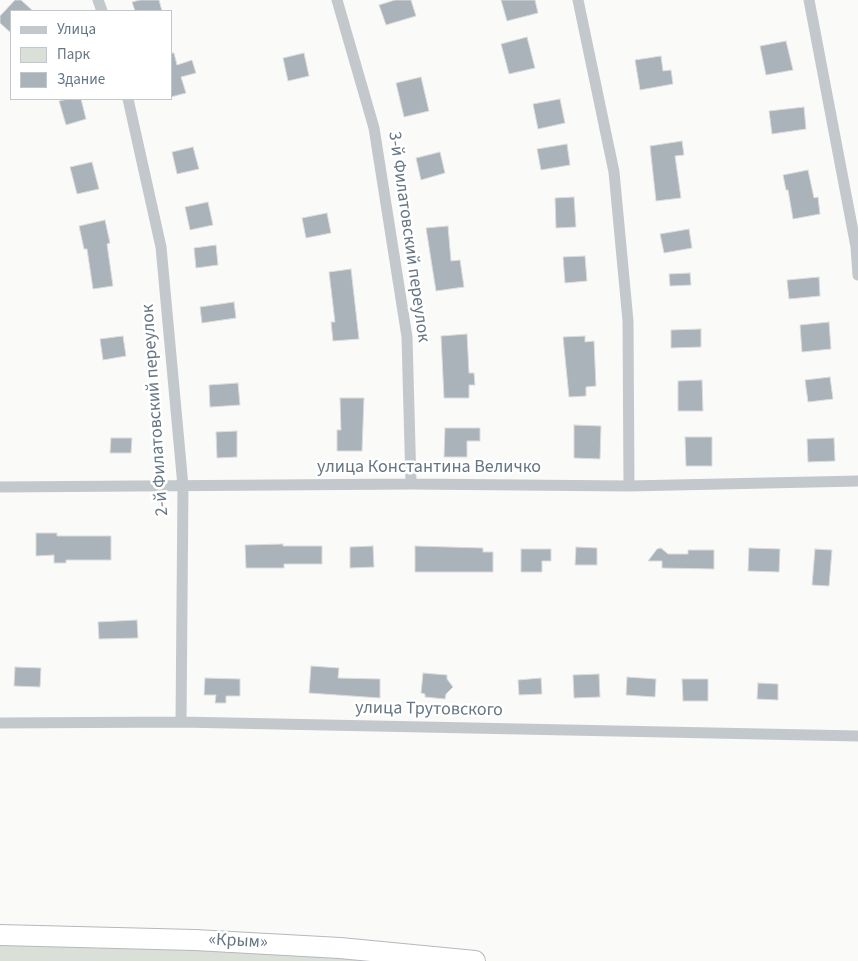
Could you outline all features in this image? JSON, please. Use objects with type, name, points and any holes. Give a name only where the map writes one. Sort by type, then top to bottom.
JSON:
[{"type":"highway","name":"«Крым»","points":[[0,934],[214,941],[340,948],[475,961]]},
{"type":"street","name":"3-й Филатовский переулок","points":[[337,0],[374,128],[405,327],[411,484]]},
{"type":"street","points":[[578,0],[614,172],[628,321],[629,486]]},
{"type":"street","points":[[809,0],[856,247],[858,275]]},
{"type":"street","name":"2-й Филатовский переулок","points":[[128,100],[161,247],[183,486],[181,722]]},
{"type":"street","name":"улица Константина Величко","points":[[0,487],[411,484],[629,486],[858,481]]},
{"type":"street","name":"улица Трутовского","points":[[0,723],[181,722],[858,736]]},
{"type":"green space","points":[[0,935],[475,961],[0,961]]},
{"type":"building","points":[[15,0],[21,0],[32,10],[10,10],[10,32],[0,23],[0,16]]},
{"type":"building","points":[[159,0],[162,10],[135,10],[132,2]]},
{"type":"building","points":[[395,0],[411,0],[416,16],[386,25],[379,5]]},
{"type":"building","points":[[501,0],[535,0],[538,13],[507,21]]},
{"type":"building","points":[[527,37],[535,68],[509,74],[501,44]]},
{"type":"building","points":[[786,41],[793,70],[766,75],[760,46]]},
{"type":"building","points":[[172,53],[174,53],[177,65],[192,60],[196,73],[181,77],[186,93],[172,97]]},
{"type":"building","points":[[304,53],[309,76],[288,81],[283,58]]},
{"type":"building","points":[[661,56],[663,71],[671,70],[673,84],[640,90],[635,60]]},
{"type":"building","points":[[421,77],[429,111],[404,117],[396,83]]},
{"type":"building","points":[[560,99],[565,123],[538,129],[533,104]]},
{"type":"building","points":[[81,100],[86,119],[66,125],[59,101]]},
{"type":"building","points":[[804,107],[806,129],[772,134],[769,111]]},
{"type":"building","points":[[682,141],[684,155],[675,156],[681,198],[656,201],[650,146]]},
{"type":"building","points":[[567,144],[570,165],[541,170],[537,149]]},
{"type":"building","points":[[193,147],[199,169],[177,174],[172,152]]},
{"type":"building","points":[[440,152],[445,173],[421,180],[416,158]]},
{"type":"building","points":[[92,162],[99,189],[77,194],[70,167]]},
{"type":"building","points":[[808,170],[814,198],[818,197],[820,214],[793,219],[788,190],[786,190],[783,175]]},
{"type":"building","points":[[574,197],[576,227],[556,228],[555,198]]},
{"type":"building","points":[[208,202],[213,225],[190,230],[185,207]]},
{"type":"building","points":[[327,213],[331,233],[306,238],[302,218]]},
{"type":"building","points":[[105,220],[110,243],[107,244],[113,286],[93,289],[87,249],[84,249],[79,226]]},
{"type":"building","points":[[448,226],[451,261],[460,260],[464,287],[436,291],[426,228]]},
{"type":"building","points":[[689,229],[692,248],[664,253],[660,234]]},
{"type":"building","points":[[216,245],[218,265],[196,268],[194,248]]},
{"type":"building","points":[[585,256],[587,281],[565,283],[563,257]]},
{"type":"building","points":[[351,269],[359,339],[333,341],[331,322],[335,322],[329,272]]},
{"type":"building","points":[[690,273],[691,285],[670,286],[669,274]]},
{"type":"building","points":[[819,277],[820,296],[789,299],[787,280]]},
{"type":"building","points":[[234,302],[236,318],[202,323],[200,307]]},
{"type":"building","points":[[829,322],[831,349],[802,352],[800,325]]},
{"type":"building","points":[[701,329],[701,347],[671,348],[671,330]]},
{"type":"building","points":[[467,334],[469,373],[474,373],[475,385],[469,385],[469,398],[444,398],[441,336]]},
{"type":"building","points":[[123,336],[126,356],[103,360],[100,339]]},
{"type":"building","points":[[585,336],[585,342],[594,341],[596,386],[586,387],[586,396],[569,397],[563,337]]},
{"type":"building","points":[[830,377],[833,399],[808,402],[805,380]]},
{"type":"building","points":[[702,380],[703,411],[678,411],[678,381]]},
{"type":"building","points":[[238,383],[240,405],[210,407],[209,385]]},
{"type":"building","points":[[340,398],[364,398],[362,451],[337,451],[337,430],[341,430]]},
{"type":"building","points":[[574,425],[601,426],[600,459],[574,458]]},
{"type":"building","points":[[445,428],[480,428],[480,441],[467,441],[467,457],[444,457]]},
{"type":"building","points":[[237,431],[237,457],[217,458],[216,432]]},
{"type":"building","points":[[685,437],[712,437],[712,466],[686,466]]},
{"type":"building","points":[[111,438],[132,438],[131,453],[110,453]]},
{"type":"building","points":[[834,438],[835,461],[808,462],[807,439]]},
{"type":"building","points":[[36,533],[57,533],[57,536],[111,536],[111,560],[66,560],[66,563],[54,563],[54,555],[36,556]]},
{"type":"building","points":[[283,544],[283,546],[322,546],[322,564],[284,564],[284,568],[246,568],[245,545]]},
{"type":"building","points":[[373,546],[374,567],[350,568],[350,547]]},
{"type":"building","points":[[415,546],[483,548],[483,552],[493,552],[493,572],[415,572]]},
{"type":"building","points":[[576,547],[597,548],[597,565],[575,565]]},
{"type":"building","points":[[661,548],[668,554],[688,554],[688,550],[714,550],[714,569],[662,568],[662,561],[648,561],[657,549]]},
{"type":"building","points":[[749,548],[780,549],[779,572],[748,571]]},
{"type":"building","points":[[521,549],[551,549],[551,561],[542,561],[542,572],[521,572]]},
{"type":"building","points":[[815,549],[832,550],[829,586],[812,585]]},
{"type":"building","points":[[137,620],[138,638],[99,639],[98,622]]},
{"type":"building","points":[[311,666],[339,668],[338,678],[380,679],[380,698],[309,693]]},
{"type":"building","points":[[15,667],[41,668],[40,687],[14,686]]},
{"type":"building","points":[[423,673],[447,675],[447,679],[453,687],[446,694],[445,699],[425,697],[425,694],[421,693]]},
{"type":"building","points":[[599,674],[600,697],[574,698],[573,675]]},
{"type":"building","points":[[627,677],[656,679],[655,697],[626,695]]},
{"type":"building","points":[[205,678],[240,679],[240,696],[226,696],[226,703],[215,703],[216,695],[204,695]]},
{"type":"building","points":[[541,678],[542,694],[519,695],[518,680]]},
{"type":"building","points":[[682,679],[708,679],[708,701],[683,701]]},
{"type":"building","points":[[758,683],[778,684],[778,700],[757,699]]}]
